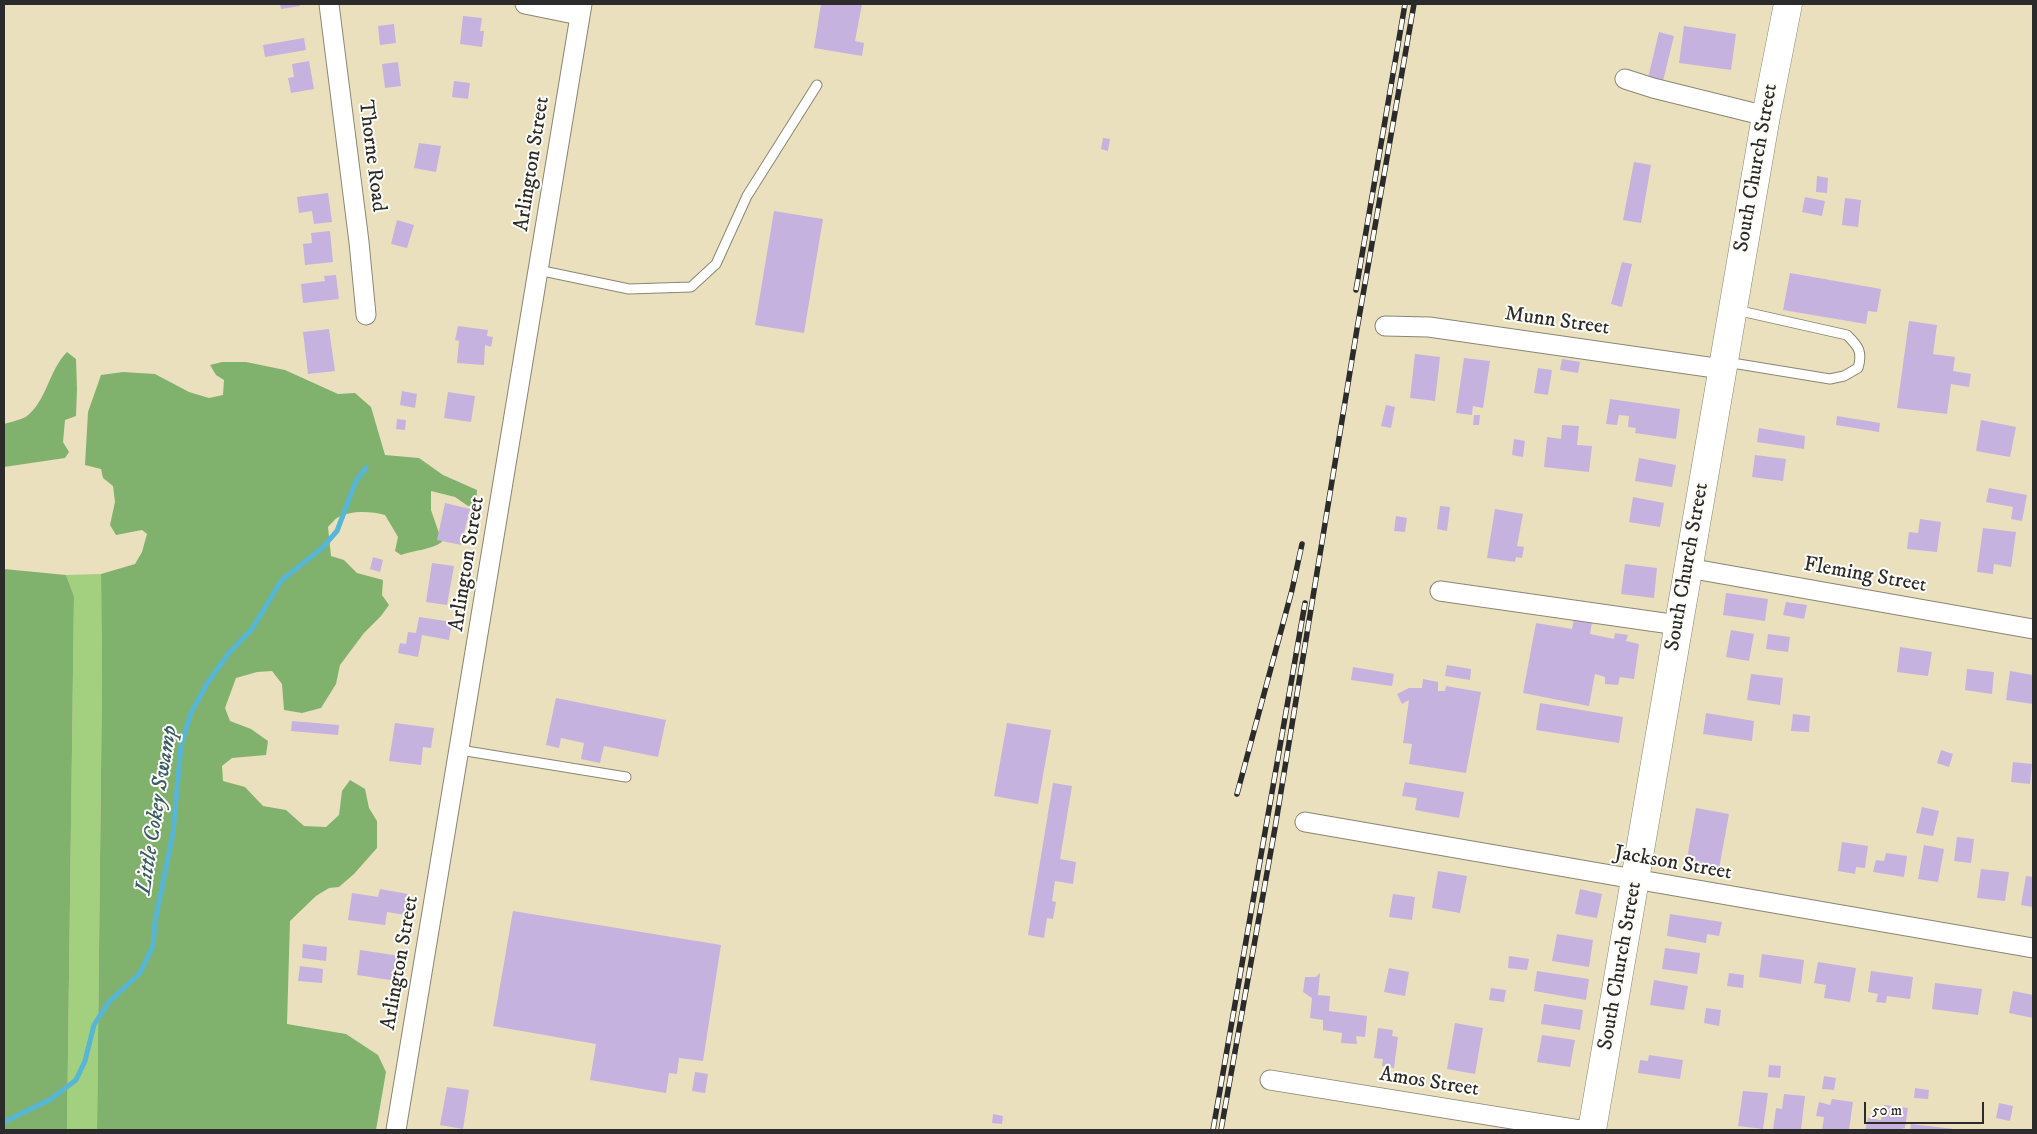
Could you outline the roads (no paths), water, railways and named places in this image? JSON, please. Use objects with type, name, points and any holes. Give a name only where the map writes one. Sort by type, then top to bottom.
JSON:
[{"type":"main road","name":"South Church Street","points":[[1592,1130],[1766,116],[1788,4]]},
{"type":"street","name":"Thorne Road","points":[[329,4],[359,242],[366,314]]},
{"type":"street","points":[[525,4],[581,9]]},
{"type":"street","name":"Arlington Street","points":[[396,1130],[581,9]]},
{"type":"street","points":[[1625,79],[1766,116]]},
{"type":"street","name":"Munn Street","points":[[1385,326],[1429,327],[1723,365]]},
{"type":"street","name":"Fleming Street","points":[[1688,568],[2033,629]]},
{"type":"street","points":[[1440,591],[1678,625]]},
{"type":"street","name":"Jackson Street","points":[[1305,822],[1636,881],[2033,948]]},
{"type":"street","name":"Amos Street","points":[[1270,1080],[1580,1130]]},
{"type":"lane","points":[[538,270],[629,289],[691,286],[716,264],[747,196],[817,85]]},
{"type":"lane","points":[[1723,365],[1830,379],[1844,376],[1858,368],[1860,360],[1858,346],[1847,335],[1733,309]]},
{"type":"lane","points":[[460,750],[626,777]]},
{"type":"waterway","name":"Little Cokey Swamp","points":[[4,1122],[51,1099],[76,1080],[85,1061],[94,1025],[109,1002],[140,973],[153,946],[155,922],[173,833],[181,746],[191,713],[208,682],[229,653],[252,629],[281,581],[322,548],[337,531],[356,481],[366,468]]},
{"type":"railway","points":[[1356,290],[1405,4]]},
{"type":"railway","points":[[1221,1130],[1275,828],[1357,329],[1414,4]]},
{"type":"railway","points":[[1237,794],[1292,590],[1302,544]]},
{"type":"railway","points":[[1213,1130],[1305,603]]}]
